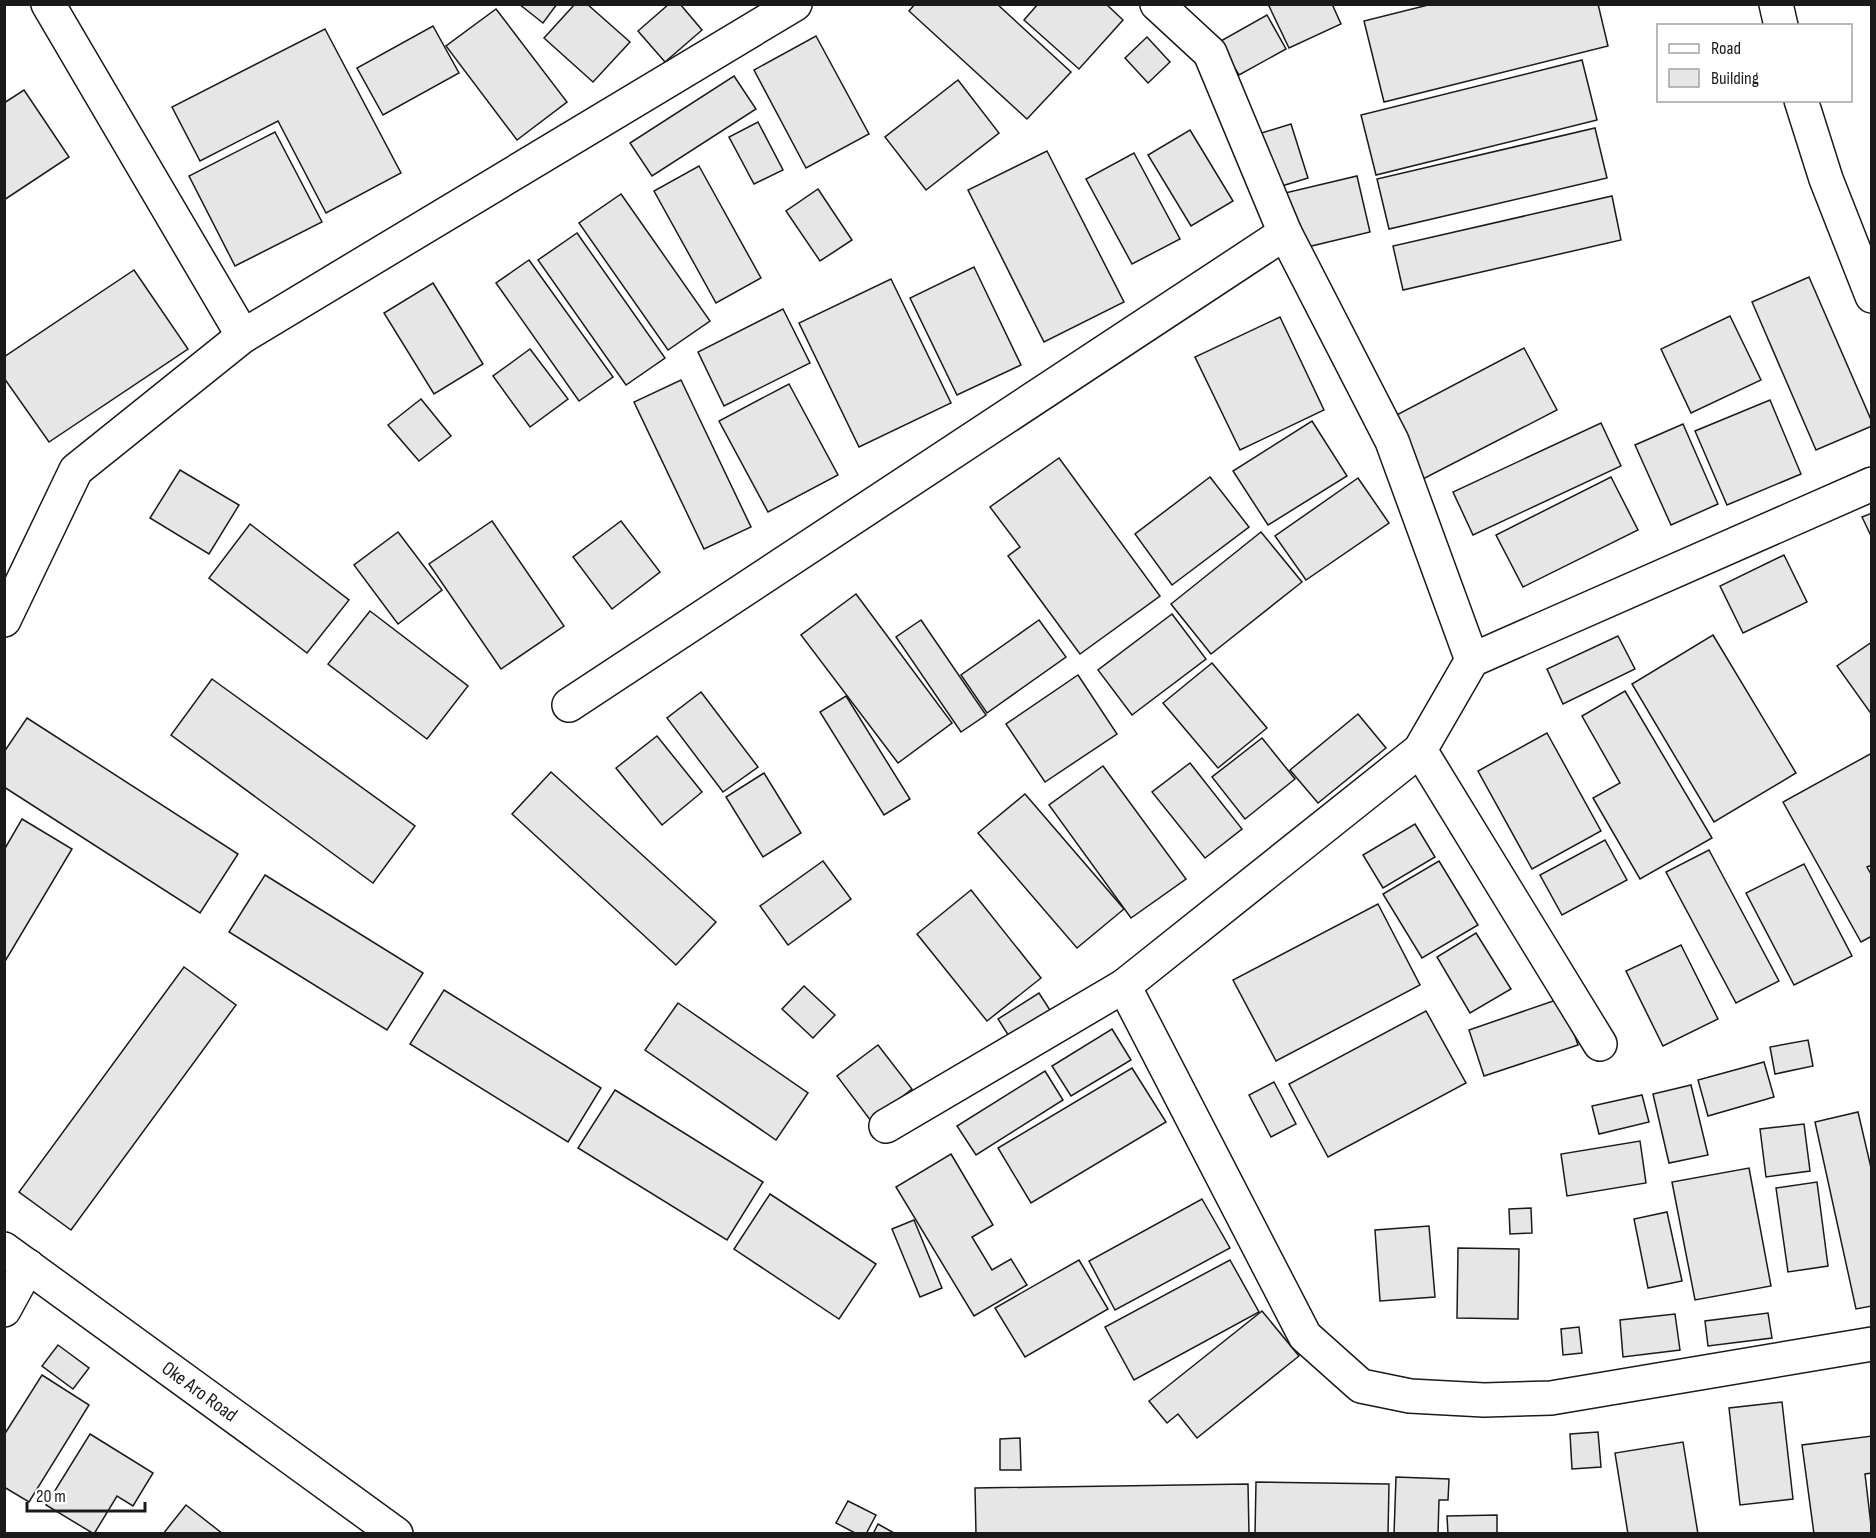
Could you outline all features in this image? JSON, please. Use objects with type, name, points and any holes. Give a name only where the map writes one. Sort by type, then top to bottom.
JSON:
[{"type":"street","points":[[48,4],[243,336]]},
{"type":"street","points":[[4,620],[76,470],[243,336],[795,4]]},
{"type":"street","points":[[1157,4],[1210,53],[1285,233],[1392,441],[1472,660]]},
{"type":"street","points":[[1776,4],[1781,24]]},
{"type":"street","points":[[1802,102],[1826,179],[1872,296]]},
{"type":"street","points":[[569,705],[1285,233]]},
{"type":"street","points":[[886,1126],[1124,986],[1420,750],[1472,660],[1872,484]]},
{"type":"street","points":[[1420,750],[1600,1044]]},
{"type":"street","points":[[1124,986],[1305,1336],[1361,1386],[1420,1396],[1484,1400],[1551,1398],[1872,1344]]},
{"type":"street","points":[[4,1310],[16,1257]]},
{"type":"street","name":"Oke Aro Road","points":[[16,1257],[396,1533]]},
{"type":"building","points":[[519,4],[557,4],[543,23]]},
{"type":"building","points":[[575,4],[587,4],[630,42],[593,82],[544,38]]},
{"type":"building","points":[[669,4],[680,4],[702,30],[665,62],[638,31]]},
{"type":"building","points":[[915,4],[997,4],[1071,72],[1027,119],[909,11]]},
{"type":"building","points":[[1038,4],[1106,4],[1123,20],[1079,69],[1024,20]]},
{"type":"building","points":[[1268,4],[1332,4],[1341,24],[1289,48]]},
{"type":"building","points":[[1432,4],[1598,4],[1608,46],[1384,102],[1364,21]]},
{"type":"building","points":[[496,9],[567,102],[517,140],[446,46]]},
{"type":"building","points":[[1267,15],[1286,49],[1239,75],[1219,42]]},
{"type":"building","points":[[433,26],[459,73],[383,115],[357,68]]},
{"type":"building","points":[[325,29],[401,173],[326,213],[278,121],[200,161],[172,107]]},
{"type":"building","points":[[816,36],[869,134],[806,168],[754,70]]},
{"type":"building","points":[[1147,37],[1170,62],[1148,83],[1125,58]]},
{"type":"building","points":[[1582,60],[1597,120],[1376,175],[1361,115]]},
{"type":"building","points":[[734,76],[756,109],[652,176],[630,143]]},
{"type":"building","points":[[958,80],[999,133],[926,190],[885,137]]},
{"type":"building","points":[[24,90],[69,157],[4,200],[4,103]]},
{"type":"building","points":[[758,122],[783,170],[754,184],[729,137]]},
{"type":"building","points":[[1291,124],[1308,178],[1272,189],[1255,135]]},
{"type":"building","points":[[1595,128],[1607,178],[1389,229],[1377,179]]},
{"type":"building","points":[[1190,130],[1233,201],[1191,226],[1148,155]]},
{"type":"building","points":[[275,132],[322,222],[235,266],[189,176]]},
{"type":"building","points":[[1047,151],[1124,302],[1044,342],[968,190]]},
{"type":"building","points":[[1134,153],[1180,239],[1132,264],[1086,179]]},
{"type":"building","points":[[699,166],[761,278],[716,303],[654,191]]},
{"type":"building","points":[[1357,176],[1370,232],[1299,249],[1285,193]]},
{"type":"building","points":[[818,189],[852,240],[820,261],[786,211]]},
{"type":"building","points":[[621,194],[710,321],[668,350],[579,223]]},
{"type":"building","points":[[1612,196],[1621,240],[1403,290],[1393,246]]},
{"type":"building","points":[[577,233],[665,358],[626,385],[538,260]]},
{"type":"building","points":[[529,260],[613,377],[579,401],[496,283]]},
{"type":"building","points":[[974,267],[1021,365],[957,395],[910,298]]},
{"type":"building","points":[[134,270],[188,349],[49,442],[4,378],[4,357]]},
{"type":"building","points":[[1809,277],[1872,422],[1872,426],[1816,450],[1752,302]]},
{"type":"building","points":[[891,279],[951,403],[859,447],[799,323]]},
{"type":"building","points":[[433,283],[483,364],[434,394],[384,313]]},
{"type":"building","points":[[783,309],[810,363],[724,406],[698,352]]},
{"type":"building","points":[[1730,316],[1761,380],[1691,413],[1661,349]]},
{"type":"building","points":[[1280,317],[1324,410],[1240,450],[1195,357]]},
{"type":"building","points":[[1524,348],[1557,410],[1421,480],[1389,419]]},
{"type":"building","points":[[530,349],[568,399],[530,427],[493,376]]},
{"type":"building","points":[[681,380],[751,527],[704,549],[634,402]]},
{"type":"building","points":[[789,384],[838,475],[768,512],[719,421]]},
{"type":"building","points":[[421,399],[451,436],[419,461],[388,425]]},
{"type":"building","points":[[1770,400],[1801,474],[1727,505],[1695,431]]},
{"type":"building","points":[[1312,421],[1347,476],[1268,525],[1233,471]]},
{"type":"building","points":[[1601,423],[1621,466],[1473,535],[1453,492]]},
{"type":"building","points":[[1683,424],[1718,504],[1671,525],[1635,445]]},
{"type":"building","points":[[1059,458],[1160,596],[1080,654],[1008,556],[1020,547],[990,507]]},
{"type":"building","points":[[180,470],[239,505],[209,554],[150,518]]},
{"type":"building","points":[[1210,477],[1249,527],[1172,585],[1135,534]]},
{"type":"building","points":[[1611,477],[1638,530],[1523,587],[1496,535]]},
{"type":"building","points":[[1358,478],[1389,523],[1306,580],[1275,536]]},
{"type":"building","points":[[1872,513],[1872,538],[1862,517]]},
{"type":"building","points":[[492,521],[564,626],[501,669],[429,564]]},
{"type":"building","points":[[621,521],[660,572],[612,609],[573,557]]},
{"type":"building","points":[[250,524],[349,600],[307,653],[209,578]]},
{"type":"building","points":[[398,532],[442,590],[398,624],[354,565]]},
{"type":"building","points":[[1261,532],[1302,582],[1211,654],[1171,604]]},
{"type":"building","points":[[1784,555],[1807,602],[1743,633],[1720,586]]},
{"type":"building","points":[[856,594],[952,723],[898,763],[801,635]]},
{"type":"building","points":[[370,611],[468,686],[427,739],[328,664]]},
{"type":"building","points":[[1172,614],[1206,659],[1132,715],[1098,670]]},
{"type":"building","points":[[921,620],[986,715],[961,732],[896,637]]},
{"type":"building","points":[[1039,620],[1066,657],[987,713],[961,675]]},
{"type":"building","points":[[1713,635],[1796,773],[1714,822],[1632,684]]},
{"type":"building","points":[[1618,636],[1635,669],[1563,704],[1547,669]]},
{"type":"building","points":[[1872,642],[1872,715],[1837,666]]},
{"type":"building","points":[[1212,663],[1267,728],[1218,768],[1163,703]]},
{"type":"building","points":[[1078,675],[1117,734],[1045,782],[1006,724]]},
{"type":"building","points":[[212,679],[415,826],[373,883],[171,735]]},
{"type":"building","points":[[1625,691],[1712,838],[1640,879],[1593,798],[1620,783],[1582,716]]},
{"type":"building","points":[[701,692],[758,767],[723,792],[667,718]]},
{"type":"building","points":[[846,696],[910,799],[884,815],[820,712]]},
{"type":"building","points":[[1358,714],[1386,748],[1318,803],[1290,770]]},
{"type":"building","points":[[27,718],[238,854],[200,913],[4,787],[4,752]]},
{"type":"building","points":[[1547,733],[1601,831],[1532,869],[1478,771]]},
{"type":"building","points":[[657,736],[702,792],[662,825],[616,768]]},
{"type":"building","points":[[1262,738],[1295,779],[1245,819],[1212,777]]},
{"type":"building","points":[[1872,753],[1872,865],[1867,867],[1872,876],[1872,936],[1861,942],[1783,802]]},
{"type":"building","points":[[1190,763],[1242,829],[1205,858],[1152,792]]},
{"type":"building","points":[[1103,766],[1186,879],[1131,918],[1049,805]]},
{"type":"building","points":[[551,772],[716,922],[676,965],[512,814]]},
{"type":"building","points":[[764,773],[801,833],[763,857],[726,797]]},
{"type":"building","points":[[1025,794],[1124,909],[1077,948],[978,833]]},
{"type":"building","points":[[22,819],[72,849],[4,963],[4,850]]},
{"type":"building","points":[[1415,824],[1435,857],[1383,888],[1363,855]]},
{"type":"building","points":[[1605,840],[1627,880],[1562,915],[1540,875]]},
{"type":"building","points":[[1709,850],[1779,981],[1736,1003],[1666,872]]},
{"type":"building","points":[[823,861],[851,899],[788,945],[760,906]]},
{"type":"building","points":[[1439,861],[1478,925],[1422,958],[1383,894]]},
{"type":"building","points":[[1804,864],[1852,956],[1794,985],[1746,893]]},
{"type":"building","points":[[265,875],[423,973],[387,1030],[229,932]]},
{"type":"building","points":[[971,890],[1041,978],[987,1021],[917,934]]},
{"type":"building","points":[[1378,904],[1420,985],[1276,1061],[1233,980]]},
{"type":"building","points":[[1476,933],[1511,989],[1470,1013],[1437,957]]},
{"type":"building","points":[[1681,945],[1718,1019],[1663,1046],[1626,971]]},
{"type":"building","points":[[184,967],[236,1005],[71,1230],[19,1192]]},
{"type":"building","points":[[804,986],[835,1015],[813,1038],[782,1009]]},
{"type":"building","points":[[444,990],[601,1088],[568,1142],[410,1044]]},
{"type":"building","points":[[1039,993],[1055,1018],[1014,1044],[998,1019]]},
{"type":"building","points":[[1562,998],[1578,1045],[1484,1076],[1469,1030]]},
{"type":"building","points":[[678,1003],[808,1093],[776,1140],[645,1050]]},
{"type":"building","points":[[1426,1011],[1466,1083],[1328,1157],[1289,1084]]},
{"type":"building","points":[[1112,1029],[1131,1060],[1071,1096],[1052,1066]]},
{"type":"building","points":[[1808,1040],[1813,1066],[1775,1074],[1770,1047]]},
{"type":"building","points":[[878,1045],[912,1089],[871,1121],[837,1076]]},
{"type":"building","points":[[1764,1062],[1774,1097],[1708,1116],[1698,1080]]},
{"type":"building","points":[[1132,1068],[1166,1122],[1031,1203],[998,1148]]},
{"type":"building","points":[[1045,1071],[1063,1100],[976,1155],[957,1126]]},
{"type":"building","points":[[1274,1082],[1296,1124],[1271,1137],[1249,1095]]},
{"type":"building","points":[[1691,1085],[1708,1155],[1669,1163],[1653,1094]]},
{"type":"building","points":[[615,1090],[763,1182],[727,1240],[578,1148]]},
{"type":"building","points":[[1642,1095],[1649,1122],[1599,1134],[1592,1106]]},
{"type":"building","points":[[1858,1112],[1872,1172],[1872,1306],[1856,1309],[1815,1122]]},
{"type":"building","points":[[1804,1124],[1810,1171],[1766,1177],[1760,1129]]},
{"type":"building","points":[[1640,1141],[1646,1183],[1567,1196],[1561,1154]]},
{"type":"building","points":[[951,1154],[993,1225],[972,1237],[992,1270],[1011,1259],[1027,1285],[974,1316],[896,1187]]},
{"type":"building","points":[[1749,1168],[1771,1286],[1695,1300],[1672,1182]]},
{"type":"building","points":[[1817,1182],[1828,1266],[1788,1272],[1776,1188]]},
{"type":"building","points":[[770,1194],[876,1264],[839,1319],[734,1249]]},
{"type":"building","points":[[1202,1199],[1230,1248],[1115,1310],[1089,1261]]},
{"type":"building","points":[[1531,1208],[1532,1233],[1510,1234],[1509,1209]]},
{"type":"building","points":[[1667,1212],[1682,1281],[1648,1288],[1634,1219]]},
{"type":"building","points":[[914,1220],[942,1288],[920,1297],[892,1229]]},
{"type":"building","points":[[1429,1226],[1435,1297],[1380,1301],[1375,1230]]},
{"type":"building","points":[[1458,1248],[1519,1249],[1518,1319],[1457,1318]]},
{"type":"building","points":[[1079,1260],[1108,1309],[1025,1357],[995,1308]]},
{"type":"building","points":[[1230,1260],[1259,1312],[1134,1380],[1105,1327]]},
{"type":"building","points":[[1262,1311],[1299,1356],[1197,1438],[1178,1414],[1167,1423],[1149,1401]]},
{"type":"building","points":[[1768,1313],[1772,1338],[1708,1346],[1705,1321]]},
{"type":"building","points":[[1675,1314],[1680,1350],[1623,1357],[1620,1320]]},
{"type":"building","points":[[1579,1327],[1582,1353],[1563,1355],[1561,1329]]},
{"type":"building","points":[[58,1345],[89,1368],[73,1389],[42,1366]]},
{"type":"building","points":[[42,1375],[89,1405],[29,1502],[4,1487],[4,1435]]},
{"type":"building","points":[[1782,1402],[1793,1499],[1740,1505],[1729,1408]]},
{"type":"building","points":[[1598,1432],[1601,1467],[1572,1469],[1570,1434]]},
{"type":"building","points":[[90,1434],[153,1473],[133,1506],[117,1496],[94,1534],[46,1505]]},
{"type":"building","points":[[1872,1436],[1872,1473],[1865,1474],[1872,1534],[1814,1534],[1802,1445]]},
{"type":"building","points":[[1020,1438],[1021,1470],[1000,1470],[1000,1439]]},
{"type":"building","points":[[1683,1442],[1698,1534],[1628,1534],[1615,1453]]},
{"type":"building","points":[[1396,1477],[1449,1479],[1448,1500],[1439,1500],[1438,1534],[1394,1534]]},
{"type":"building","points":[[1256,1482],[1389,1484],[1388,1534],[1255,1534]]},
{"type":"building","points":[[1248,1484],[1249,1534],[976,1534],[975,1488]]},
{"type":"building","points":[[848,1501],[876,1515],[866,1534],[857,1534],[836,1523]]},
{"type":"building","points":[[186,1505],[223,1534],[163,1534]]},
{"type":"building","points":[[1497,1515],[1497,1534],[1448,1534],[1447,1516]]},
{"type":"building","points":[[878,1524],[896,1534],[873,1534]]}]
